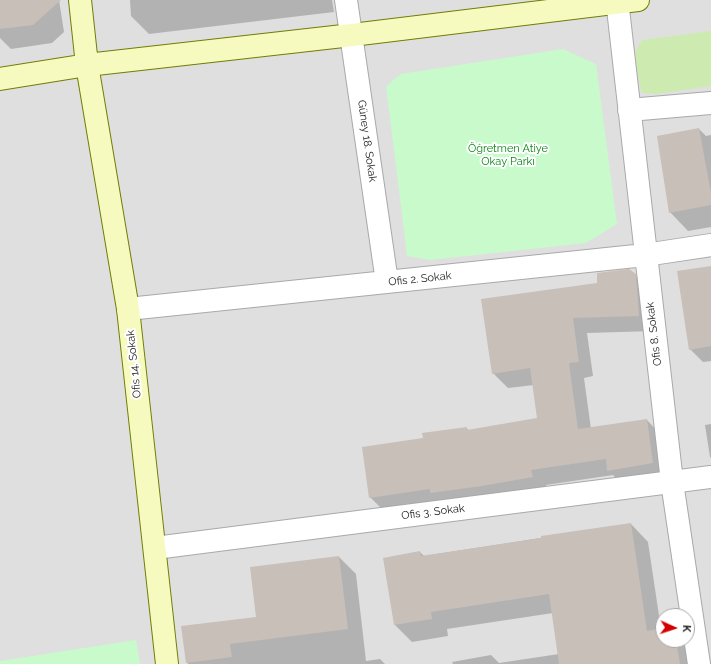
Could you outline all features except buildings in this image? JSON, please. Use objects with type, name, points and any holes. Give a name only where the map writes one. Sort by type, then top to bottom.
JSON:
[{"type":"street","name":"Ofis 14. Sokak","points":[[80,0],[87,65],[128,309],[167,664]]},
{"type":"street","name":"Güney 18. Sokak","points":[[346,0],[387,282]]},
{"type":"street","points":[[0,79],[87,65],[352,35],[624,1]]},
{"type":"street","name":"Ofis 8. Sokak","points":[[624,1],[629,110],[645,255],[672,482],[699,664]]},
{"type":"street","points":[[629,110],[711,103]]},
{"type":"street","name":"Ofis 2. Sokak","points":[[128,309],[645,255],[711,245]]},
{"type":"street","name":"Ofis 3. Sokak","points":[[155,548],[363,520],[711,477]]},
{"type":"shaded area","points":[[0,0],[711,0],[711,664],[0,664]]},
{"type":"green space","points":[[711,31],[711,86],[656,94],[642,93],[637,72],[635,52],[642,40]]},
{"type":"green space","name":"Öğretmen Atiye Okay Parkı","points":[[563,49],[596,64],[617,224],[586,243],[430,260],[407,256],[386,86],[401,74]]},
{"type":"green space","points":[[136,640],[140,664],[0,664],[0,661]]}]
